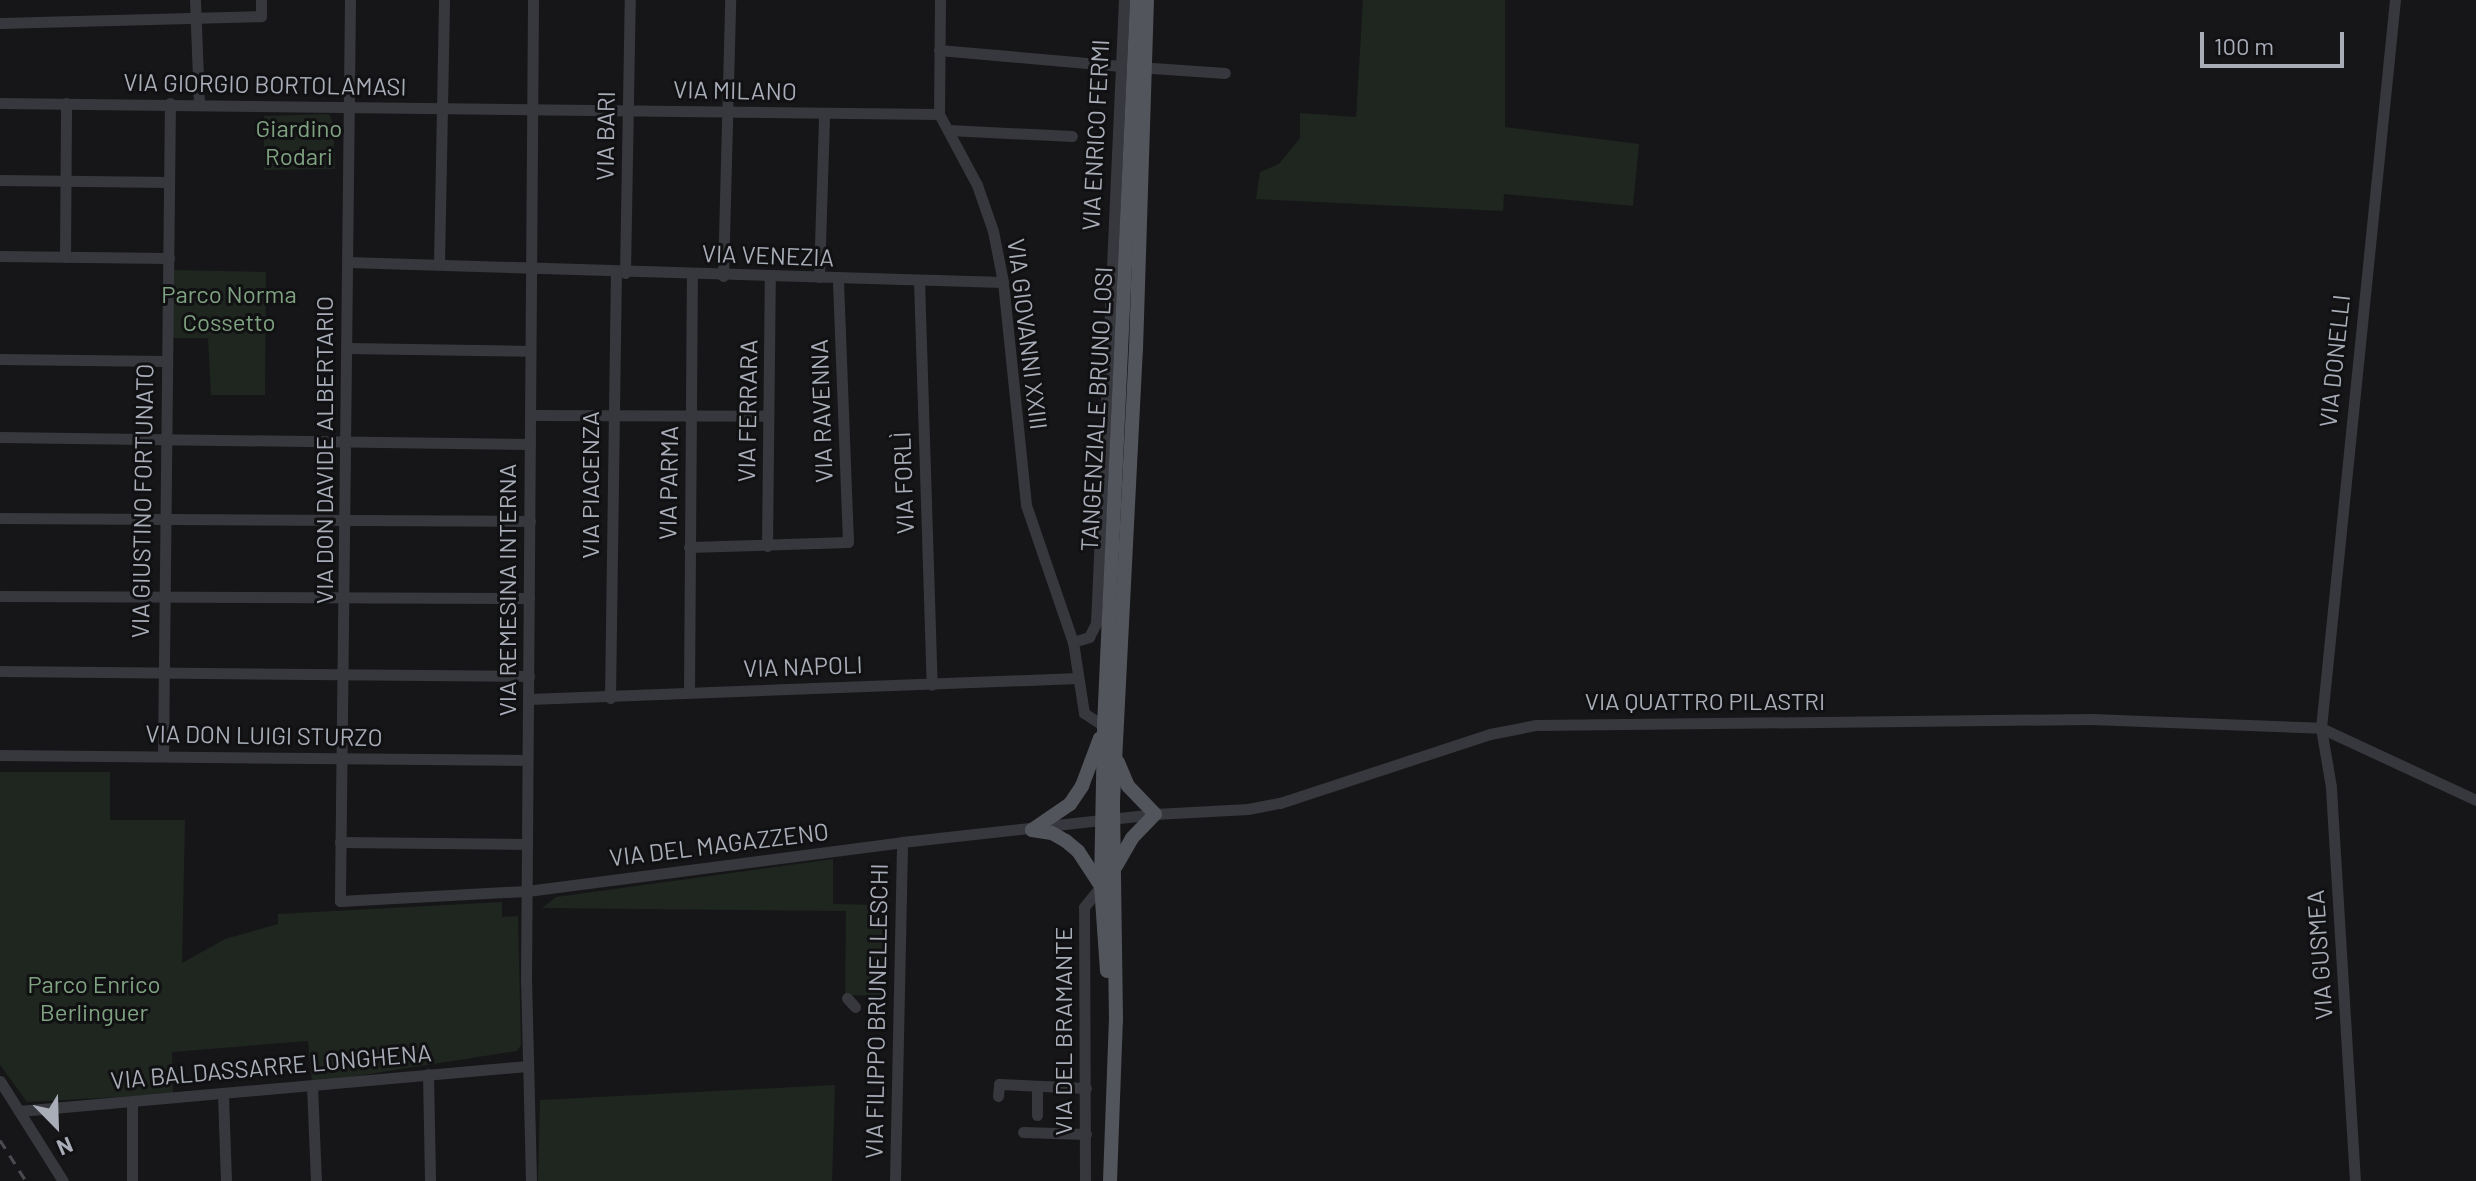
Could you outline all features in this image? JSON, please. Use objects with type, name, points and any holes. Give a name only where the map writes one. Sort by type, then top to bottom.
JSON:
[{"type":"main road","name":"TANGENZIALE BRUNO LOSI","points":[[1108,820],[1104,726],[1137,0]]},
{"type":"main road","name":"TANGENZIALE BRUNO LOSI","points":[[1108,820],[1115,751],[1136,349],[1133,66],[1147,0]]},
{"type":"main road","points":[[1032,830],[1070,804],[1082,786],[1104,726]]},
{"type":"main road","points":[[1113,874],[1132,838],[1155,814],[1128,786],[1115,751]]},
{"type":"main road","points":[[1108,820],[1113,874],[1116,1020],[1113,1043]]},
{"type":"main road","points":[[1108,820],[1101,886],[1113,1043],[1110,1181]]},
{"type":"main road","points":[[1032,830],[1052,833],[1066,841],[1078,851],[1101,886]]},
{"type":"street","points":[[195,0],[199,103]]},
{"type":"street","points":[[0,23],[261,16],[261,0]]},
{"type":"street","name":"VIA DON DAVIDE ALBERTARIO","points":[[340,901],[350,0]]},
{"type":"street","points":[[439,264],[444,0]]},
{"type":"street","name":"VIA REMESINA INTERNA","points":[[531,1181],[527,1066],[527,760],[533,0]]},
{"type":"street","name":"VIA BARI","points":[[620,272],[630,0]]},
{"type":"street","points":[[723,276],[730,0]]},
{"type":"street","name":"VIA GIOVANNI XXIII","points":[[940,0],[939,114],[977,185],[993,231],[1003,282],[1026,505],[1073,642],[1084,713],[1104,726]]},
{"type":"street","name":"VIA ENRICO FERMI","points":[[1073,642],[1089,637],[1096,623],[1133,66],[1124,0]]},
{"type":"street","name":"VIA DONELLI","points":[[2321,728],[2395,0]]},
{"type":"street","points":[[939,50],[1225,73]]},
{"type":"street","name":"VIA GIORGIO BORTOLAMASI","points":[[0,103],[530,109]]},
{"type":"street","points":[[65,257],[66,103]]},
{"type":"street","name":"VIA GIUSTINO FORTUNATO","points":[[163,756],[170,103]]},
{"type":"street","name":"VIA MILANO","points":[[530,109],[939,114]]},
{"type":"street","points":[[819,277],[824,114]]},
{"type":"street","points":[[948,130],[1072,136]]},
{"type":"street","points":[[0,180],[169,182]]},
{"type":"street","points":[[0,256],[169,258]]},
{"type":"street","name":"VIA VENEZIA","points":[[348,262],[723,276],[1003,282]]},
{"type":"street","name":"VIA PIACENZA","points":[[610,698],[612,414],[620,272]]},
{"type":"street","name":"VIA PARMA","points":[[689,692],[692,274]]},
{"type":"street","name":"VIA FERRARA","points":[[767,546],[770,277]]},
{"type":"street","name":"VIA RAVENNA","points":[[767,546],[848,542],[838,279]]},
{"type":"street","name":"VIA FORLÌ","points":[[919,280],[932,685]]},
{"type":"street","points":[[347,348],[530,351]]},
{"type":"street","points":[[0,359],[166,361]]},
{"type":"street","points":[[530,415],[768,416]]},
{"type":"street","points":[[0,437],[530,444]]},
{"type":"street","points":[[0,518],[530,521]]},
{"type":"street","points":[[689,547],[767,546]]},
{"type":"street","points":[[0,596],[529,598]]},
{"type":"street","points":[[0,671],[529,676]]},
{"type":"street","name":"VIA NAPOLI","points":[[529,699],[1078,678]]},
{"type":"street","name":"VIA QUATTRO PILASTRI","points":[[1108,820],[1280,803],[1490,734],[1536,725],[2091,719],[2321,728]]},
{"type":"street","points":[[2321,728],[2476,800]]},
{"type":"street","name":"VIA GUSMEA","points":[[2321,728],[2331,787],[2355,1181]]},
{"type":"street","name":"VIA DON LUIGI STURZO","points":[[0,755],[527,760]]},
{"type":"street","name":"VIA DEL MAGAZZENO","points":[[340,901],[527,891],[902,842],[1108,820]]},
{"type":"street","points":[[340,842],[527,844]]},
{"type":"street","name":"VIA FILIPPO BRUNELLESCHI","points":[[895,1181],[902,842]]},
{"type":"street","name":"VIA DEL BRAMANTE","points":[[1085,1181],[1084,907],[1101,886]]},
{"type":"street","name":"VIA BALDASSARRE LONGHENA","points":[[19,1111],[527,1066]]},
{"type":"street","points":[[428,1074],[430,1181]]},
{"type":"street","points":[[0,1081],[63,1181]]},
{"type":"street","points":[[998,1096],[999,1084],[1086,1088]]},
{"type":"street","points":[[312,1086],[316,1181]]},
{"type":"street","points":[[1037,1086],[1037,1115]]},
{"type":"street","points":[[223,1095],[226,1181]]},
{"type":"street","points":[[132,1101],[132,1181]]},
{"type":"street","points":[[1023,1132],[1086,1134]]},
{"type":"green space","points":[[1363,0],[1505,0],[1505,127],[1639,144],[1633,206],[1504,194],[1503,211],[1256,199],[1260,172],[1279,164],[1300,138],[1300,113],[1356,117]]},
{"type":"green space","name":"Giardino Rodari","points":[[329,114],[333,123],[335,169],[264,170],[264,116]]},
{"type":"green space","name":"Parco Norma Cossetto","points":[[173,270],[266,272],[265,395],[211,395],[208,338],[171,338]]},
{"type":"green space","name":"Parco Enrico Berlinguer","points":[[0,772],[110,772],[110,820],[185,820],[182,963],[225,939],[278,924],[278,914],[502,902],[502,917],[518,916],[521,1045],[517,1051],[312,1083],[308,1041],[172,1052],[173,1094],[27,1102],[0,1065]]},
{"type":"green space","points":[[833,859],[833,904],[885,905],[882,996],[845,995],[846,911],[542,908],[556,897]]},
{"type":"green space","points":[[835,1085],[832,1181],[538,1181],[540,1100]]},
{"type":"railway","points":[[0,1140],[26,1181]]}]
